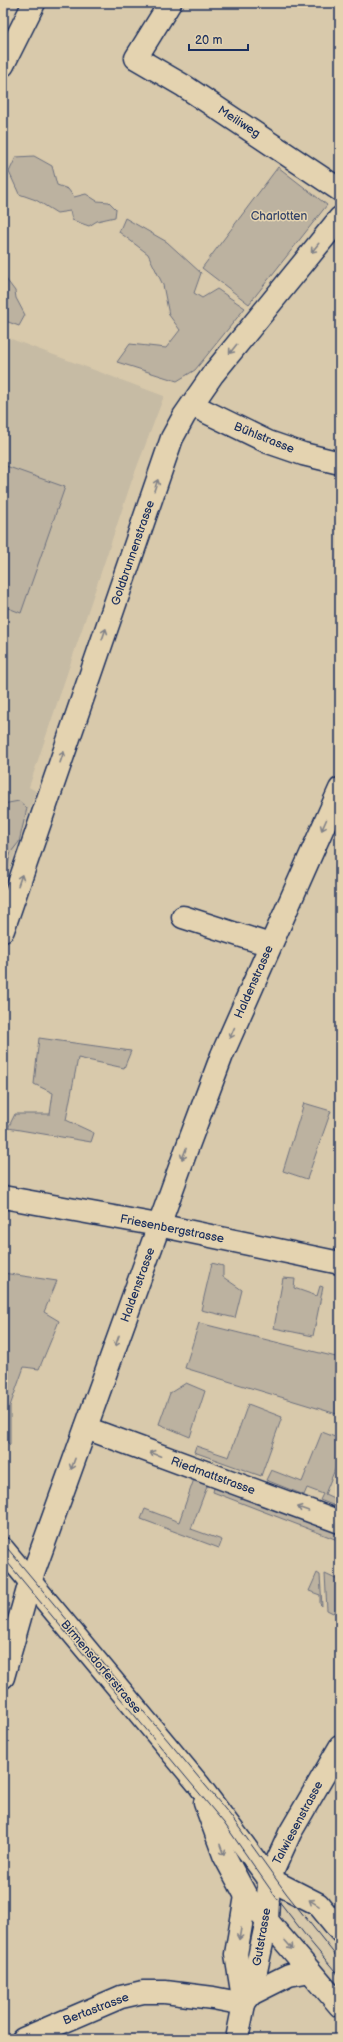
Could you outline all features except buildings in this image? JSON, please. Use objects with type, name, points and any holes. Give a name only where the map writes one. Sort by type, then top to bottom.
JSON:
[{"type":"street","points":[[3,65],[34,3]]},
{"type":"street","name":"Meiliweg","points":[[170,3],[136,58],[184,86],[340,190]]},
{"type":"street","name":"Goldbrunnenstrasse","points":[[3,930],[172,438],[213,374],[340,218]]},
{"type":"street","name":"Bühlstrasse","points":[[192,405],[268,442],[303,454],[340,463]]},
{"type":"street","name":"Haldenstrasse","points":[[3,1677],[30,1582],[158,1225],[222,1055],[340,789]]},
{"type":"street","points":[[183,918],[270,945]]},
{"type":"street","name":"Friesenbergstrasse","points":[[3,1197],[158,1225],[340,1263]]},
{"type":"street","name":"Riedmattstrasse","points":[[86,1428],[340,1522]]},
{"type":"street","name":"Birmensdorferstrasse","points":[[3,1549],[199,1784],[269,1879],[318,1904],[340,1931]]},
{"type":"street","name":"Talwiesenstrasse","points":[[269,1879],[290,1833],[340,1747]]},
{"type":"street","name":"Birmensdorferstrasse","points":[[199,1784],[224,1854],[246,1896],[340,2006]]},
{"type":"street","name":"Gutstrasse","points":[[237,2039],[267,1920],[269,1879]]},
{"type":"street","name":"Gutstrasse","points":[[246,1896],[236,1954],[247,1999]]},
{"type":"street","name":"Gutstrasse","points":[[247,1999],[289,1974],[310,1971]]},
{"type":"street","name":"Bertastrasse","points":[[23,2039],[121,1997],[143,1992],[247,1999]]},
{"type":"shaded area","points":[[3,336],[164,396],[132,480],[29,787],[36,791],[3,888]]},
{"type":"green space","points":[[34,156],[52,166],[57,185],[68,189],[74,197],[86,194],[97,201],[109,202],[116,209],[115,217],[97,221],[89,226],[72,220],[70,211],[57,213],[36,200],[19,194],[9,172],[16,157]]},
{"type":"green space","name":"Charlotten","points":[[278,167],[327,205],[249,304],[202,268]]},
{"type":"green space","points":[[125,218],[167,242],[201,273],[194,293],[202,298],[217,289],[245,308],[195,370],[177,381],[117,362],[130,344],[166,348],[180,330],[169,315],[163,285],[148,254],[119,232]]},
{"type":"green space","points":[[3,275],[15,291],[16,298],[25,315],[19,326],[3,320]]},
{"type":"green space","points":[[3,465],[65,487],[21,613],[3,606]]},
{"type":"green space","points":[[19,801],[27,808],[19,842],[11,852],[3,880],[3,804]]},
{"type":"green space","points":[[39,1038],[131,1051],[124,1068],[78,1058],[66,1120],[94,1133],[91,1142],[8,1128],[15,1114],[50,1114],[53,1093],[34,1084]]},
{"type":"green space","points":[[304,1103],[331,1111],[307,1179],[283,1171]]},
{"type":"green space","points":[[212,1263],[223,1266],[223,1277],[242,1290],[235,1318],[201,1310]]},
{"type":"green space","points":[[3,1273],[57,1281],[44,1312],[59,1321],[39,1369],[24,1367],[10,1406],[10,1445],[3,1437]]},
{"type":"green space","points":[[283,1278],[295,1279],[294,1288],[317,1296],[320,1286],[323,1287],[313,1336],[274,1328]]},
{"type":"green space","points":[[199,1323],[340,1358],[340,1415],[185,1368]]},
{"type":"green space","points":[[186,1383],[205,1391],[190,1437],[159,1424],[170,1393]]},
{"type":"green space","points":[[248,1404],[282,1417],[261,1476],[194,1452],[196,1446],[229,1457]]},
{"type":"green space","points":[[322,1432],[340,1439],[340,1457],[325,1494],[340,1501],[340,1508],[320,1500],[323,1494],[307,1488],[304,1495],[266,1480],[271,1470],[302,1482]]},
{"type":"green space","points":[[194,1479],[208,1484],[191,1529],[222,1540],[219,1548],[141,1519],[145,1509],[179,1522]]},
{"type":"green space","points":[[215,1484],[340,1532],[340,1541],[213,1492]]},
{"type":"green space","points":[[317,1573],[320,1575],[322,1606],[320,1604],[320,1595],[309,1591]]},
{"type":"green space","points":[[325,1574],[340,1581],[340,1606],[333,1613],[327,1610]]},
{"type":"tram line","points":[[3,1543],[230,1815],[286,1893],[340,1961]]},
{"type":"tram line","points":[[3,1557],[224,1823],[275,1896],[340,1977]]}]
